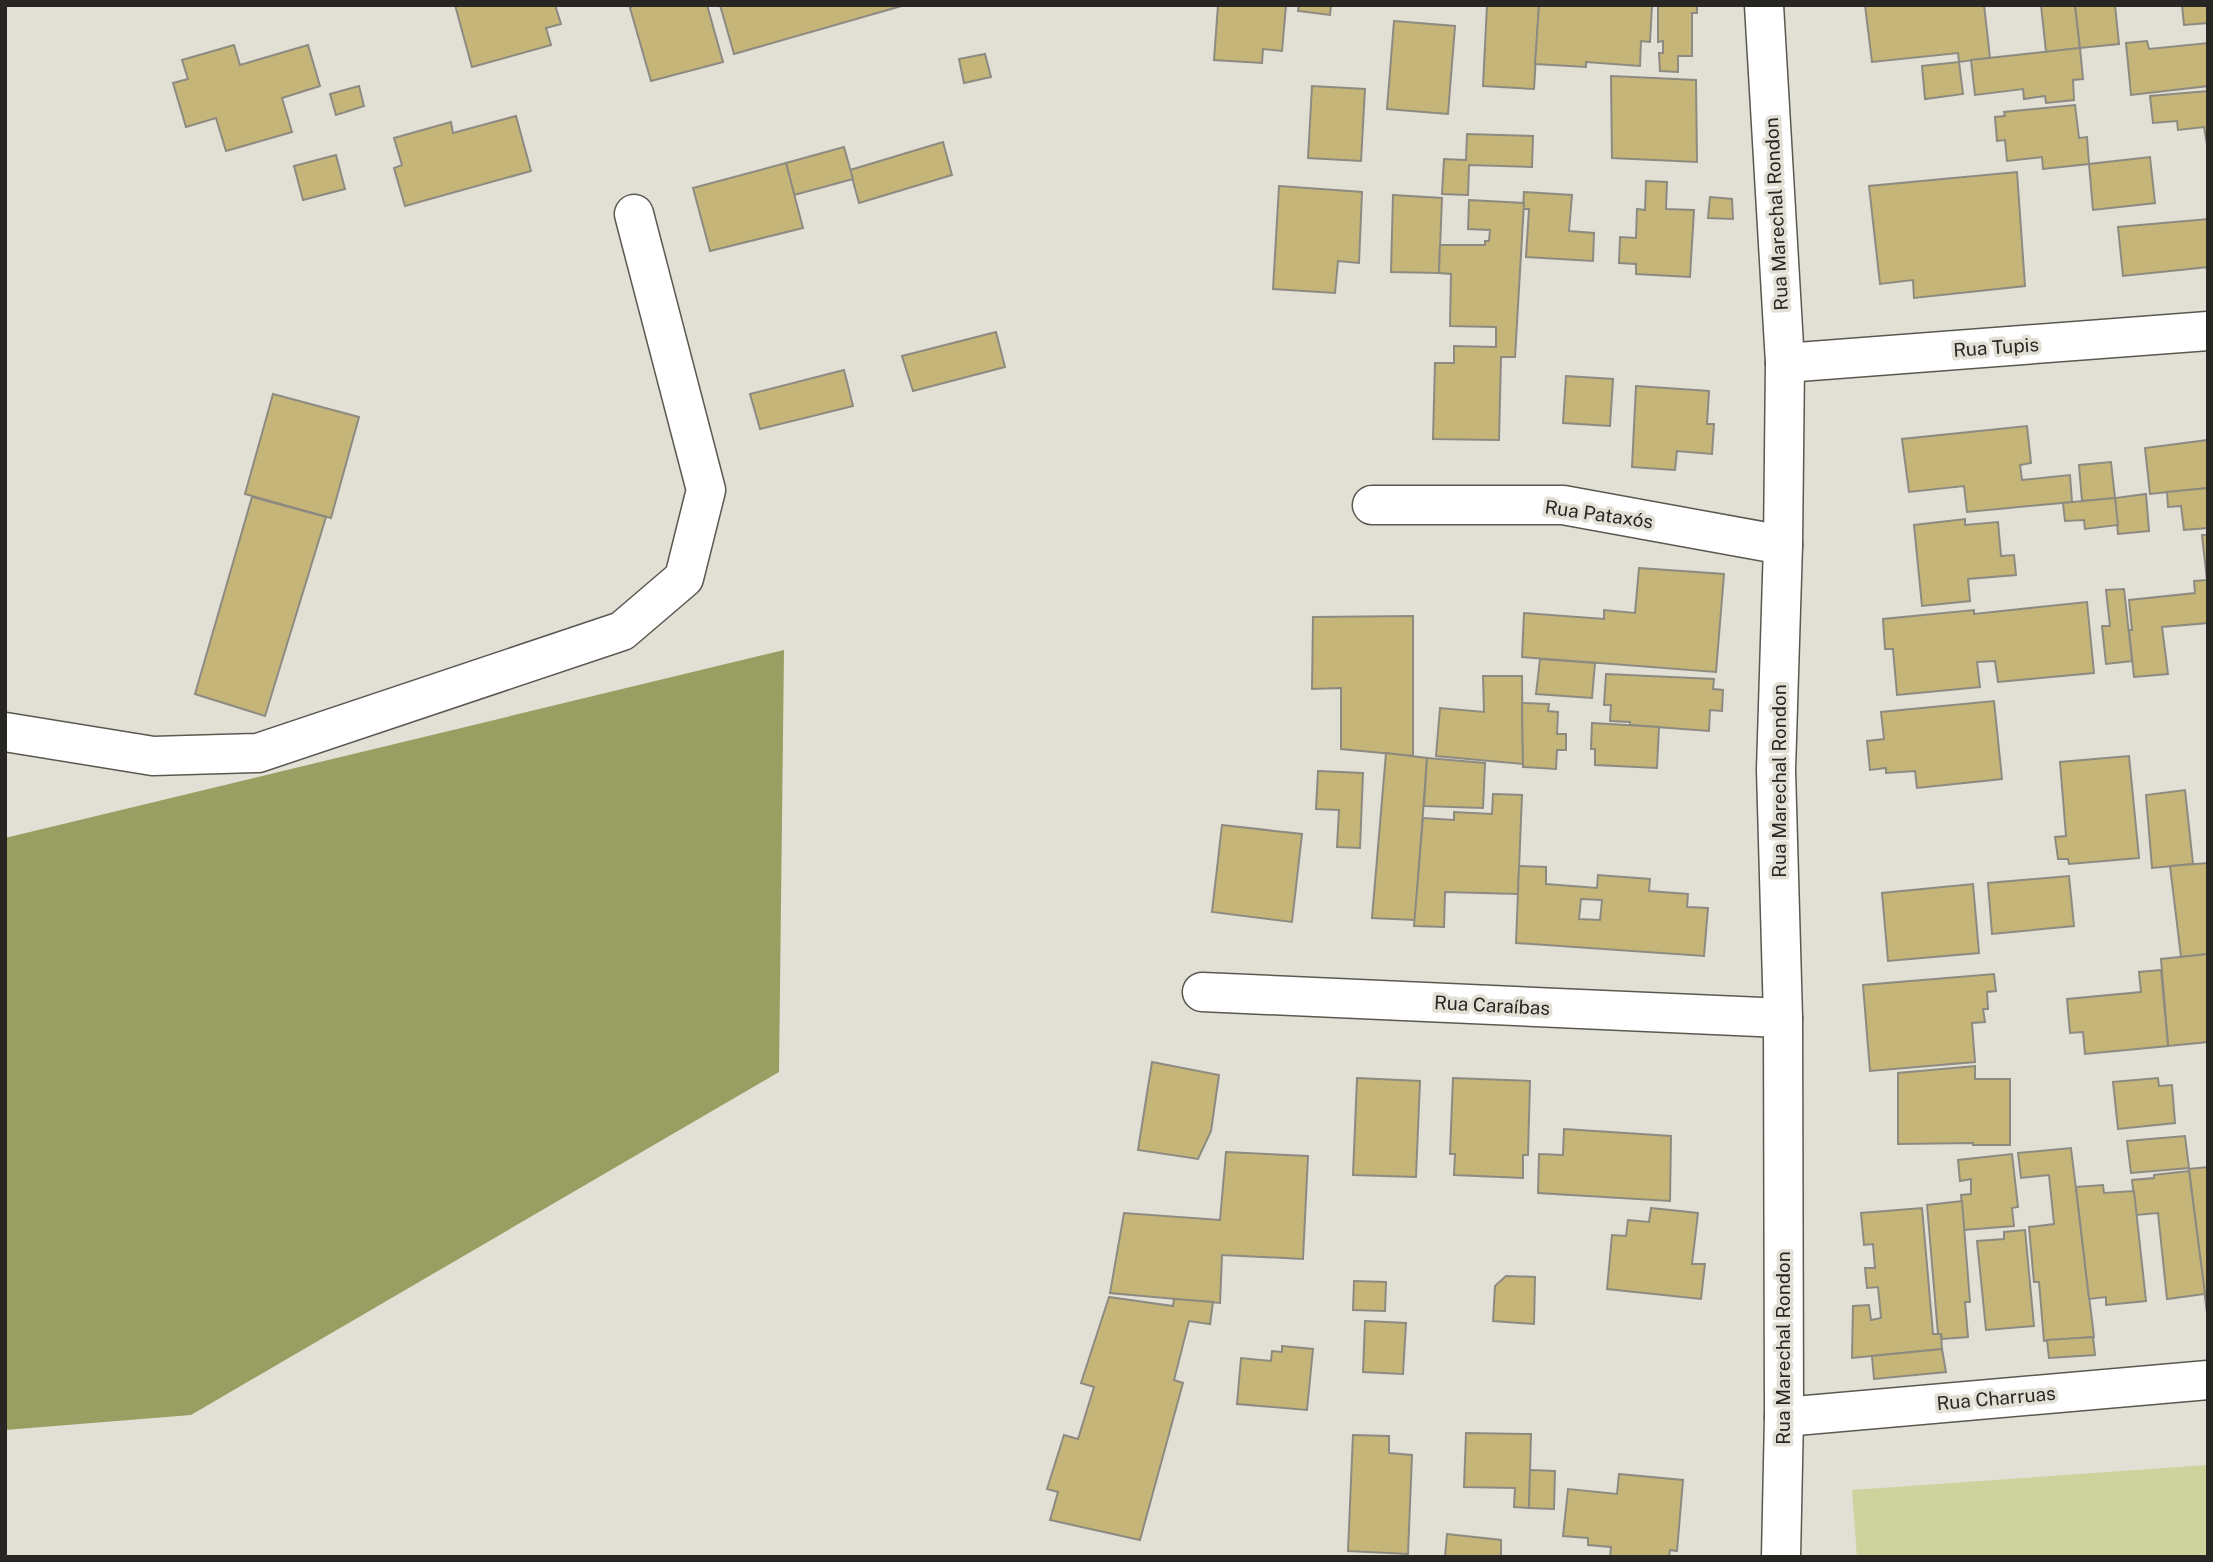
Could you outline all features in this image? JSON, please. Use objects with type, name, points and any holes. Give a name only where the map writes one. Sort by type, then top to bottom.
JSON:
[{"type":"street","name":"Rua Marechal Rondon","points":[[1764,5],[1784,363],[1783,545],[1776,771],[1783,1018],[1784,1417],[1781,1557]]},
{"type":"street","points":[[5,732],[153,756],[258,753],[622,631],[684,578],[706,490],[634,214]]},
{"type":"street","name":"Rua Tupis","points":[[1784,363],[2208,331]]},
{"type":"street","name":"Rua Pataxós","points":[[1372,505],[1563,505],[1783,545]]},
{"type":"street","name":"Rua Caraíbas","points":[[1202,992],[1783,1018]]},
{"type":"street","name":"Rua Charruas","points":[[1784,1417],[2208,1380]]},
{"type":"green space","points":[[784,650],[779,1072],[191,1415],[5,1430],[5,838]]},
{"type":"green space","points":[[2208,1465],[2208,1557],[1857,1557],[1852,1490]]},
{"type":"building","points":[[455,5],[555,5],[561,24],[546,28],[551,45],[472,67]]},
{"type":"building","points":[[634,5],[707,5],[723,62],[651,81],[630,8]]},
{"type":"building","points":[[720,5],[905,5],[734,54]]},
{"type":"building","points":[[1218,5],[1286,5],[1282,51],[1263,49],[1262,63],[1214,60]]},
{"type":"building","points":[[1299,5],[1331,5],[1330,15],[1298,11]]},
{"type":"building","points":[[1487,5],[1539,5],[1534,89],[1483,86]]},
{"type":"building","points":[[1539,5],[1652,5],[1650,42],[1641,41],[1640,66],[1586,62],[1586,67],[1535,64]]},
{"type":"building","points":[[1658,5],[1697,5],[1697,13],[1692,13],[1692,56],[1678,56],[1678,72],[1660,71],[1659,53],[1663,53],[1663,41],[1658,42]]},
{"type":"building","points":[[1865,5],[1984,5],[1990,58],[1959,62],[1958,53],[1872,62]]},
{"type":"building","points":[[2041,5],[2075,5],[2080,48],[2046,52]]},
{"type":"building","points":[[2075,5],[2115,5],[2119,44],[2080,48]]},
{"type":"building","points":[[2182,5],[2208,5],[2208,23],[2184,25]]},
{"type":"building","points":[[1394,21],[1455,26],[1448,114],[1387,109]]},
{"type":"building","points":[[2147,41],[2149,49],[2208,43],[2208,86],[2131,95],[2126,43]]},
{"type":"building","points":[[234,45],[240,65],[308,45],[320,86],[282,98],[292,132],[226,151],[216,118],[186,127],[173,83],[188,79],[182,60]]},
{"type":"building","points":[[2080,48],[2083,79],[2073,80],[2074,100],[2046,103],[2045,96],[2024,99],[2023,89],[1975,95],[1971,60]]},
{"type":"building","points":[[985,54],[991,77],[964,83],[959,59]]},
{"type":"building","points":[[1959,62],[1963,94],[1925,99],[1922,66]]},
{"type":"building","points":[[1611,76],[1696,80],[1697,162],[1612,158]]},
{"type":"building","points":[[359,86],[364,106],[336,115],[330,94]]},
{"type":"building","points":[[1312,86],[1365,89],[1361,161],[1308,158]]},
{"type":"building","points":[[2208,91],[2208,150],[2204,127],[2178,130],[2177,121],[2153,123],[2150,96]]},
{"type":"building","points":[[2075,105],[2079,138],[2087,137],[2089,164],[2043,169],[2042,157],[2007,161],[2005,140],[1997,141],[1995,117],[2005,116],[2004,112]]},
{"type":"building","points":[[516,116],[531,171],[405,206],[394,168],[402,165],[394,138],[451,122],[453,133]]},
{"type":"building","points":[[1467,134],[1533,136],[1532,167],[1469,165],[1468,195],[1442,194],[1444,159],[1466,160]]},
{"type":"building","points":[[943,142],[952,175],[859,203],[850,170]]},
{"type":"building","points":[[844,147],[853,179],[794,195],[786,163]]},
{"type":"building","points":[[336,155],[345,189],[303,200],[294,166]]},
{"type":"building","points":[[2150,157],[2155,203],[2093,210],[2089,164]]},
{"type":"building","points":[[786,163],[803,228],[710,251],[693,188]]},
{"type":"building","points":[[2017,172],[2025,286],[1914,298],[1913,280],[1880,284],[1869,186]]},
{"type":"building","points":[[1646,181],[1667,182],[1666,209],[1694,210],[1690,277],[1636,274],[1636,264],[1619,263],[1620,237],[1636,238],[1637,209],[1645,210]]},
{"type":"building","points":[[1279,186],[1362,192],[1359,263],[1338,261],[1335,293],[1273,289]]},
{"type":"building","points":[[1524,192],[1572,195],[1569,231],[1594,233],[1593,261],[1526,257],[1529,209],[1523,209]]},
{"type":"building","points":[[1393,195],[1442,198],[1439,273],[1391,272]]},
{"type":"building","points":[[1710,197],[1732,199],[1733,219],[1708,218]]},
{"type":"building","points":[[1469,200],[1524,203],[1515,357],[1501,357],[1499,440],[1433,439],[1435,363],[1454,363],[1454,346],[1496,347],[1496,327],[1450,326],[1451,274],[1439,273],[1440,245],[1485,245],[1485,241],[1489,241],[1490,230],[1468,229]]},
{"type":"building","points":[[2208,219],[2208,267],[2123,276],[2118,227]]},
{"type":"building","points":[[996,332],[1005,367],[913,391],[902,356]]},
{"type":"building","points":[[844,370],[853,406],[760,429],[750,394]]},
{"type":"building","points":[[1566,376],[1613,379],[1610,426],[1563,423]]},
{"type":"building","points":[[1636,386],[1709,391],[1707,424],[1714,424],[1712,454],[1677,451],[1675,470],[1632,467]]},
{"type":"building","points":[[273,394],[359,417],[331,518],[245,494]]},
{"type":"building","points":[[2027,426],[2031,463],[2020,465],[2022,480],[2070,475],[2072,502],[1967,512],[1964,486],[1909,492],[1902,439]]},
{"type":"building","points":[[2208,440],[2208,488],[2150,494],[2145,448]]},
{"type":"building","points":[[2111,462],[2115,498],[2082,501],[2079,465]]},
{"type":"building","points":[[2208,488],[2208,528],[2184,530],[2181,506],[2168,507],[2167,492]]},
{"type":"building","points":[[2146,494],[2149,531],[2118,534],[2115,498]]},
{"type":"building","points":[[252,497],[326,517],[265,716],[195,694]]},
{"type":"building","points":[[2115,498],[2118,525],[2085,529],[2084,520],[2065,521],[2063,503]]},
{"type":"building","points":[[1965,519],[1965,525],[1998,522],[2001,556],[2014,555],[2016,575],[1968,579],[1970,601],[1922,606],[1914,525]]},
{"type":"building","points":[[2202,535],[2208,535],[2207,580]]},
{"type":"building","points":[[1639,568],[1724,574],[1716,672],[1522,657],[1524,613],[1604,619],[1604,610],[1635,613]]},
{"type":"building","points":[[2207,580],[2208,623],[2162,627],[2168,674],[2134,677],[2129,600],[2195,593],[2194,581]]},
{"type":"building","points":[[2124,589],[2132,661],[2106,664],[2102,626],[2110,626],[2106,590]]},
{"type":"building","points":[[2087,602],[2094,673],[1998,682],[1995,661],[1977,662],[1980,687],[1897,695],[1893,649],[1885,649],[1883,619],[1974,610],[1974,614]]},
{"type":"building","points":[[1413,616],[1413,756],[1341,749],[1341,688],[1312,689],[1313,617]]},
{"type":"building","points":[[1540,659],[1595,663],[1592,698],[1536,694]]},
{"type":"building","points":[[1606,674],[1714,679],[1713,689],[1723,690],[1722,711],[1710,710],[1709,731],[1610,721],[1611,705],[1604,705]]},
{"type":"building","points":[[1483,676],[1522,676],[1523,764],[1436,756],[1440,708],[1484,712]]},
{"type":"building","points":[[1994,701],[2002,779],[1917,788],[1915,771],[1886,773],[1886,768],[1870,770],[1867,741],[1884,739],[1881,712]]},
{"type":"building","points":[[1522,703],[1549,704],[1548,711],[1558,712],[1557,734],[1566,734],[1566,750],[1557,750],[1556,769],[1523,767]]},
{"type":"building","points":[[1592,723],[1659,727],[1657,768],[1595,765],[1595,749],[1591,749]]},
{"type":"building","points":[[1386,753],[1427,758],[1415,920],[1372,918]]},
{"type":"building","points":[[2129,756],[2139,858],[2069,864],[2068,859],[2058,859],[2055,837],[2066,836],[2060,762]]},
{"type":"building","points":[[1427,758],[1485,763],[1483,808],[1424,806]]},
{"type":"building","points":[[1318,771],[1363,773],[1360,848],[1337,847],[1339,810],[1316,809]]},
{"type":"building","points":[[2185,790],[2193,864],[2152,868],[2146,795]]},
{"type":"building","points":[[1493,794],[1522,795],[1518,894],[1445,892],[1444,927],[1414,926],[1423,818],[1454,820],[1454,812],[1492,814]]},
{"type":"building","points":[[1222,825],[1302,834],[1292,922],[1212,912]]},
{"type":"building","points":[[2208,863],[2208,954],[2181,957],[2170,866]]},
{"type":"building","points":[[1519,866],[1546,867],[1546,884],[1597,888],[1598,875],[1650,879],[1649,891],[1688,894],[1687,907],[1708,908],[1704,956],[1516,943]],"holes":[[[1581,899],[1602,900],[1600,920],[1579,919]]]},
{"type":"building","points":[[2069,876],[2074,926],[1992,934],[1988,883]]},
{"type":"building","points":[[1973,884],[1979,953],[1888,961],[1882,893]]},
{"type":"building","points":[[2208,954],[2208,1042],[2168,1046],[2161,959]]},
{"type":"building","points":[[2161,970],[2168,1046],[2085,1054],[2083,1032],[2070,1033],[2067,999],[2141,992],[2139,972]]},
{"type":"building","points":[[1994,974],[1996,991],[1987,992],[1988,1009],[1983,1009],[1985,1022],[1972,1023],[1975,1062],[1870,1071],[1863,985]]},
{"type":"building","points":[[1152,1062],[1219,1075],[1211,1131],[1198,1159],[1138,1150]]},
{"type":"building","points":[[1975,1066],[1975,1079],[2010,1079],[2010,1145],[1898,1144],[1898,1073]]},
{"type":"building","points":[[1357,1078],[1420,1081],[1416,1177],[1353,1175]]},
{"type":"building","points":[[1453,1078],[1530,1081],[1528,1155],[1523,1155],[1523,1178],[1454,1175],[1455,1154],[1450,1154]]},
{"type":"building","points":[[2158,1078],[2159,1086],[2172,1085],[2175,1123],[2118,1129],[2113,1082]]},
{"type":"building","points":[[1564,1129],[1671,1136],[1670,1201],[1538,1193],[1539,1154],[1563,1155]]},
{"type":"building","points":[[2185,1136],[2189,1168],[2131,1173],[2127,1141]]},
{"type":"building","points":[[2071,1148],[2094,1337],[2044,1341],[2039,1282],[2034,1282],[2029,1227],[2054,1224],[2049,1175],[2021,1178],[2018,1153]]},
{"type":"building","points":[[1226,1152],[1308,1156],[1303,1259],[1222,1255],[1220,1303],[1110,1293],[1124,1213],[1220,1220]]},
{"type":"building","points":[[2012,1154],[2018,1207],[2012,1208],[2014,1226],[1964,1230],[1961,1195],[1971,1194],[1971,1179],[1960,1181],[1958,1160]]},
{"type":"building","points":[[2208,1167],[2208,1321],[2189,1169]]},
{"type":"building","points":[[2189,1171],[2205,1294],[2167,1299],[2158,1213],[2136,1215],[2132,1180]]},
{"type":"building","points":[[2103,1185],[2104,1193],[2134,1191],[2146,1301],[2106,1305],[2106,1297],[2089,1299],[2076,1187]]},
{"type":"building","points":[[1962,1201],[1970,1302],[1965,1302],[1968,1337],[1942,1339],[1941,1334],[1938,1334],[1927,1205]]},
{"type":"building","points":[[1651,1208],[1698,1213],[1692,1264],[1705,1264],[1701,1299],[1607,1289],[1612,1235],[1626,1236],[1628,1220],[1649,1222]]},
{"type":"building","points":[[1922,1208],[1933,1334],[1941,1334],[1942,1349],[1852,1358],[1853,1306],[1869,1305],[1871,1320],[1881,1318],[1878,1287],[1867,1288],[1865,1268],[1875,1268],[1873,1244],[1864,1245],[1861,1213]]},
{"type":"building","points":[[2025,1230],[2034,1326],[1986,1330],[1977,1241],[2004,1239],[2004,1232]]},
{"type":"building","points":[[1506,1276],[1535,1277],[1534,1324],[1493,1321],[1495,1286]]},
{"type":"building","points":[[1354,1281],[1386,1282],[1385,1311],[1353,1310]]},
{"type":"building","points":[[1109,1297],[1173,1306],[1174,1299],[1213,1302],[1210,1324],[1189,1321],[1174,1380],[1183,1383],[1140,1540],[1050,1520],[1058,1492],[1047,1489],[1064,1435],[1078,1439],[1094,1387],[1081,1383]]},
{"type":"building","points":[[1365,1321],[1406,1323],[1403,1374],[1363,1372]]},
{"type":"building","points":[[2093,1337],[2095,1355],[2049,1358],[2047,1340]]},
{"type":"building","points":[[1282,1346],[1313,1349],[1307,1410],[1237,1404],[1241,1358],[1271,1361],[1272,1351],[1282,1352]]},
{"type":"building","points":[[1942,1349],[1946,1372],[1874,1379],[1872,1356]]},
{"type":"building","points":[[1466,1433],[1531,1434],[1529,1508],[1514,1507],[1515,1488],[1464,1487]]},
{"type":"building","points":[[1353,1435],[1389,1436],[1389,1453],[1412,1455],[1408,1554],[1348,1551]]},
{"type":"building","points":[[1530,1470],[1555,1471],[1554,1509],[1529,1508]]},
{"type":"building","points":[[1619,1474],[1683,1480],[1677,1551],[1670,1550],[1669,1557],[1610,1557],[1611,1547],[1588,1545],[1588,1538],[1563,1536],[1568,1489],[1617,1494]]},
{"type":"building","points":[[1447,1534],[1501,1540],[1501,1557],[1445,1557]]}]
